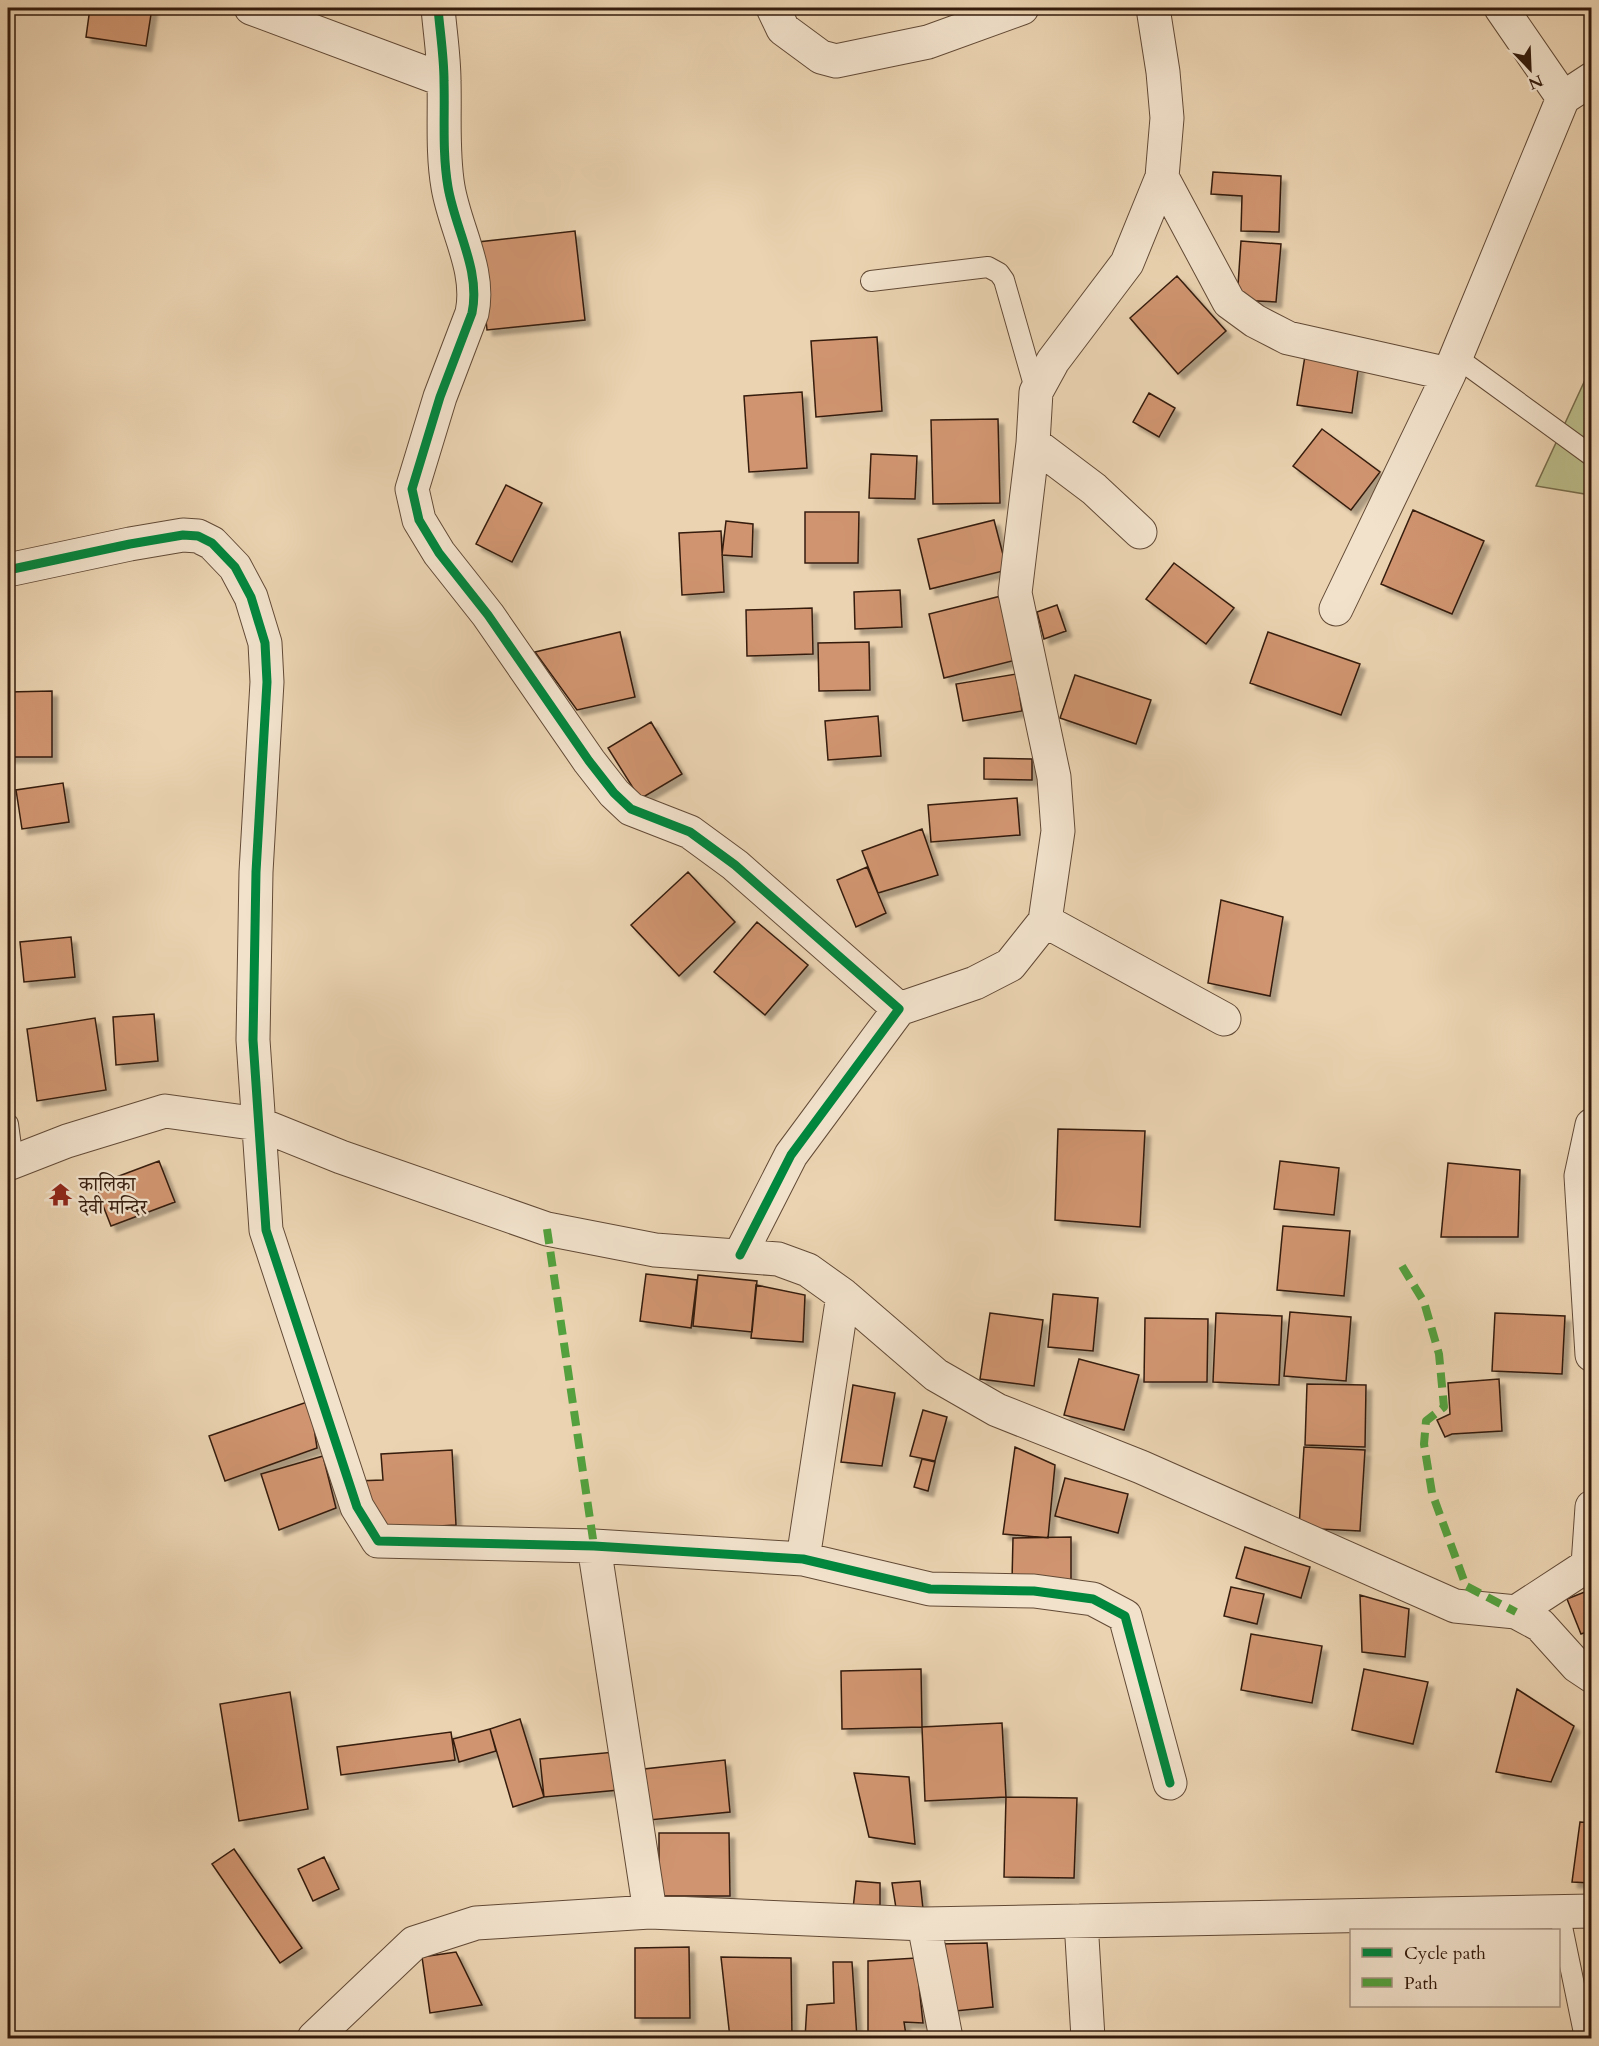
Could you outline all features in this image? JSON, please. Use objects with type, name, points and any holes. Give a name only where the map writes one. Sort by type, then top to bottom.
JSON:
[{"type":"street","points":[[251,8],[444,80]]},
{"type":"street","points":[[438,8],[444,80],[444,134],[448,186],[456,221],[469,260],[475,287],[475,300],[440,397],[412,489],[419,520],[439,553],[489,615],[589,761],[614,793],[632,809],[690,832],[735,865],[899,1009]]},
{"type":"street","points":[[773,8],[783,29],[820,57],[836,61],[928,42],[1022,8]]},
{"type":"street","points":[[740,1255],[791,1155],[899,1009],[975,983],[1010,964],[1045,921],[1058,831],[1054,777],[1015,593],[1033,443],[1036,392],[1053,361],[1127,263],[1162,177],[1167,118],[1154,8]]},
{"type":"street","points":[[1501,8],[1563,98]]},
{"type":"street","points":[[1336,609],[1453,366],[1563,98],[1592,79]]},
{"type":"street","points":[[1162,177],[1229,302],[1255,321],[1288,338],[1453,366]]},
{"type":"street","points":[[1033,443],[1094,489],[1140,532]]},
{"type":"street","points":[[8,570],[151,540],[183,535],[198,536],[212,543],[235,567],[251,597],[265,643],[267,682],[255,896],[253,1040],[266,1230],[357,1507],[378,1541],[594,1546],[803,1559],[930,1589],[1034,1591],[1093,1599],[1125,1616],[1170,1783]]},
{"type":"street","points":[[1045,921],[1224,1019]]},
{"type":"street","points":[[10,1163],[67,1141],[165,1111],[259,1124],[341,1157],[547,1229],[655,1250],[778,1259],[808,1270],[843,1295],[936,1375],[997,1410],[1141,1467],[1455,1606],[1516,1612],[1540,1625],[1577,1666],[1592,1676]]},
{"type":"street","points":[[1592,1125],[1581,1176],[1592,1356]]},
{"type":"street","points":[[803,1559],[843,1295]]},
{"type":"street","points":[[1516,1612],[1588,1565],[1592,1507]]},
{"type":"street","points":[[594,1546],[650,1912]]},
{"type":"street","points":[[314,2038],[414,1943],[476,1923],[650,1912],[924,1924],[1592,1911]]},
{"type":"street","points":[[1081,1921],[1088,2038]]},
{"type":"street","points":[[924,1924],[946,2038]]},
{"type":"lane","points":[[871,280],[988,267],[999,273],[1004,280],[1036,392]]},
{"type":"lane","points":[[1453,366],[1592,456]]},
{"type":"lane","points":[[8,1124],[10,1163]]},
{"type":"lane","points":[[1559,1912],[1584,2033],[1583,2038]]},
{"type":"green space","points":[[1591,367],[1591,495],[1536,486]]},
{"type":"building","points":[[90,8],[152,8],[146,46],[86,37]]},
{"type":"building","points":[[1213,172],[1281,176],[1279,232],[1241,231],[1242,196],[1211,194]]},
{"type":"building","points":[[575,231],[585,320],[487,330],[478,242]]},
{"type":"building","points":[[1241,241],[1281,244],[1276,302],[1237,300]]},
{"type":"building","points":[[1177,276],[1226,331],[1178,374],[1130,318]]},
{"type":"building","points":[[877,337],[882,411],[816,417],[811,341]]},
{"type":"building","points":[[1305,356],[1359,363],[1352,413],[1297,405]]},
{"type":"building","points":[[802,392],[807,468],[749,472],[744,396]]},
{"type":"building","points":[[1149,393],[1175,408],[1159,437],[1133,422]]},
{"type":"building","points":[[998,419],[1000,503],[933,504],[931,420]]},
{"type":"building","points":[[1322,429],[1380,472],[1351,510],[1293,466]]},
{"type":"building","points":[[871,454],[917,456],[915,499],[869,498]]},
{"type":"building","points":[[506,485],[542,503],[512,562],[476,544]]},
{"type":"building","points":[[1413,510],[1484,541],[1452,614],[1381,584]]},
{"type":"building","points":[[805,512],[859,512],[858,563],[805,563]]},
{"type":"building","points":[[994,520],[1007,570],[930,589],[918,539]]},
{"type":"building","points":[[726,521],[753,524],[752,557],[722,555]]},
{"type":"building","points":[[721,531],[724,592],[682,595],[679,533]]},
{"type":"building","points":[[1174,563],[1234,608],[1206,644],[1146,599]]},
{"type":"building","points":[[900,590],[902,627],[855,629],[854,592]]},
{"type":"building","points":[[1001,596],[1016,660],[944,678],[929,614]]},
{"type":"building","points":[[1057,605],[1066,631],[1044,639],[1037,612]]},
{"type":"building","points":[[812,608],[813,654],[747,656],[746,610]]},
{"type":"building","points":[[620,632],[635,697],[577,710],[535,652]]},
{"type":"building","points":[[1268,632],[1360,664],[1341,715],[1250,683]]},
{"type":"building","points":[[869,642],[870,690],[819,691],[818,643]]},
{"type":"building","points":[[1016,674],[1022,711],[963,721],[956,684]]},
{"type":"building","points":[[1075,675],[1151,700],[1136,744],[1060,718]]},
{"type":"building","points":[[52,691],[52,757],[8,757],[8,692]]},
{"type":"building","points":[[878,716],[881,756],[828,760],[825,721]]},
{"type":"building","points":[[651,722],[682,774],[640,799],[608,748]]},
{"type":"building","points":[[984,758],[1032,759],[1032,780],[984,779]]},
{"type":"building","points":[[63,783],[69,822],[22,829],[16,790]]},
{"type":"building","points":[[1017,798],[1020,835],[931,842],[928,805]]},
{"type":"building","points":[[922,829],[938,875],[878,893],[862,851]]},
{"type":"building","points":[[867,867],[886,913],[856,927],[837,880]]},
{"type":"building","points":[[688,872],[735,922],[679,976],[631,925]]},
{"type":"building","points":[[1221,900],[1283,917],[1270,996],[1208,983]]},
{"type":"building","points":[[757,922],[808,965],[765,1015],[714,972]]},
{"type":"building","points":[[71,937],[75,977],[24,982],[20,942]]},
{"type":"building","points":[[154,1014],[158,1061],[116,1065],[113,1017]]},
{"type":"building","points":[[95,1018],[106,1090],[37,1101],[27,1029]]},
{"type":"building","points":[[1058,1129],[1145,1131],[1140,1227],[1055,1220]]},
{"type":"building","points":[[159,1161],[175,1202],[111,1226],[95,1185]]},
{"type":"building","points":[[1280,1161],[1339,1168],[1334,1215],[1274,1209]]},
{"type":"building","points":[[1448,1163],[1520,1170],[1518,1237],[1441,1237]]},
{"type":"building","points":[[1283,1226],[1350,1231],[1344,1296],[1277,1290]]},
{"type":"building","points":[[646,1274],[697,1280],[691,1328],[640,1321]]},
{"type":"building","points":[[698,1275],[757,1281],[752,1332],[693,1326]]},
{"type":"building","points":[[756,1285],[805,1295],[803,1342],[751,1338]]},
{"type":"building","points":[[1053,1294],[1098,1298],[1093,1351],[1048,1347]]},
{"type":"building","points":[[1290,1312],[1351,1317],[1346,1381],[1284,1376]]},
{"type":"building","points":[[990,1313],[1043,1320],[1034,1386],[980,1379]]},
{"type":"building","points":[[1216,1313],[1282,1316],[1279,1385],[1213,1382]]},
{"type":"building","points":[[1495,1313],[1565,1316],[1562,1374],[1492,1371]]},
{"type":"building","points":[[1145,1318],[1208,1319],[1207,1382],[1144,1382]]},
{"type":"building","points":[[1079,1359],[1139,1375],[1124,1430],[1064,1415]]},
{"type":"building","points":[[1499,1379],[1502,1431],[1452,1434],[1445,1437],[1437,1420],[1450,1414],[1448,1383]]},
{"type":"building","points":[[1307,1384],[1366,1385],[1365,1447],[1305,1445]]},
{"type":"building","points":[[853,1385],[895,1393],[882,1466],[841,1462]]},
{"type":"building","points":[[310,1401],[317,1448],[225,1481],[209,1436]]},
{"type":"building","points":[[923,1410],[947,1417],[935,1461],[910,1456]]},
{"type":"building","points":[[1015,1447],[1055,1465],[1048,1538],[1003,1534]]},
{"type":"building","points":[[1304,1447],[1365,1450],[1360,1531],[1299,1528]]},
{"type":"building","points":[[452,1450],[456,1525],[385,1529],[356,1481],[383,1480],[381,1454]]},
{"type":"building","points":[[323,1456],[336,1508],[279,1530],[261,1474]]},
{"type":"building","points":[[922,1459],[935,1462],[928,1491],[914,1487]]},
{"type":"building","points":[[1065,1478],[1128,1494],[1118,1533],[1055,1516]]},
{"type":"building","points":[[1071,1537],[1071,1581],[1012,1581],[1013,1538]]},
{"type":"building","points":[[1245,1547],[1310,1567],[1301,1598],[1236,1578]]},
{"type":"building","points":[[1231,1587],[1264,1594],[1257,1624],[1224,1616]]},
{"type":"building","points":[[1592,1589],[1592,1630],[1581,1634],[1567,1599]]},
{"type":"building","points":[[1360,1595],[1409,1609],[1405,1657],[1362,1652]]},
{"type":"building","points":[[1251,1634],[1322,1646],[1312,1703],[1241,1690]]},
{"type":"building","points":[[921,1669],[922,1727],[842,1729],[841,1671]]},
{"type":"building","points":[[1364,1669],[1428,1682],[1413,1744],[1352,1730]]},
{"type":"building","points":[[1517,1689],[1574,1726],[1551,1782],[1496,1772]]},
{"type":"building","points":[[290,1692],[308,1809],[239,1821],[220,1704]]},
{"type":"building","points":[[520,1719],[544,1797],[513,1807],[490,1729]]},
{"type":"building","points":[[1002,1723],[1006,1797],[925,1801],[922,1727]]},
{"type":"building","points":[[490,1729],[496,1751],[459,1762],[453,1739]]},
{"type":"building","points":[[451,1732],[455,1760],[341,1775],[337,1747]]},
{"type":"building","points":[[615,1752],[619,1790],[544,1797],[540,1759]]},
{"type":"building","points":[[725,1760],[730,1812],[649,1820],[644,1769]]},
{"type":"building","points":[[854,1773],[909,1777],[915,1844],[869,1837]]},
{"type":"building","points":[[1006,1797],[1077,1798],[1074,1878],[1004,1877]]},
{"type":"building","points":[[1580,1822],[1592,1823],[1592,1883],[1572,1882]]},
{"type":"building","points":[[659,1833],[729,1833],[730,1896],[659,1896]]},
{"type":"building","points":[[234,1849],[302,1948],[280,1963],[212,1864]]},
{"type":"building","points":[[324,1857],[339,1889],[313,1901],[298,1869]]},
{"type":"building","points":[[856,1881],[880,1883],[880,1905],[853,1909]]},
{"type":"building","points":[[920,1881],[923,1909],[896,1908],[892,1883]]},
{"type":"building","points":[[987,1943],[993,2007],[946,2012],[939,1944]]},
{"type":"building","points":[[689,1947],[690,2018],[635,2018],[635,1948]]},
{"type":"building","points":[[456,1952],[482,2005],[430,2013],[422,1957]]},
{"type":"building","points":[[721,1957],[791,1958],[792,2038],[730,2038]]},
{"type":"building","points":[[916,1958],[923,2023],[904,2022],[906,2035],[868,2038],[868,1961]]},
{"type":"building","points":[[833,1962],[852,1962],[857,2038],[805,2038],[807,2005],[834,2003]]},
{"type":"marked path","points":[[547,1229],[594,1546]]},
{"type":"marked path","points":[[1402,1266],[1424,1302],[1439,1354],[1444,1407],[1426,1421],[1424,1444],[1432,1493],[1466,1586],[1516,1612]]},
{"type":"cycle path","points":[[438,8],[444,72],[446,174],[451,203],[470,265],[474,297],[472,313],[440,397],[412,489],[419,520],[439,553],[488,615],[589,761],[614,793],[631,809],[690,832],[735,865],[899,1009],[791,1155],[740,1255]]},
{"type":"cycle path","points":[[8,570],[130,544],[183,535],[198,536],[212,543],[235,567],[251,597],[265,643],[267,682],[256,872],[253,1040],[266,1230],[357,1507],[378,1541],[594,1546],[803,1559],[930,1589],[1034,1591],[1093,1599],[1125,1616],[1170,1783]]},
{"type":"place","name":"कालिका देवी मन्दिर","points":[[61,1195]]}]
